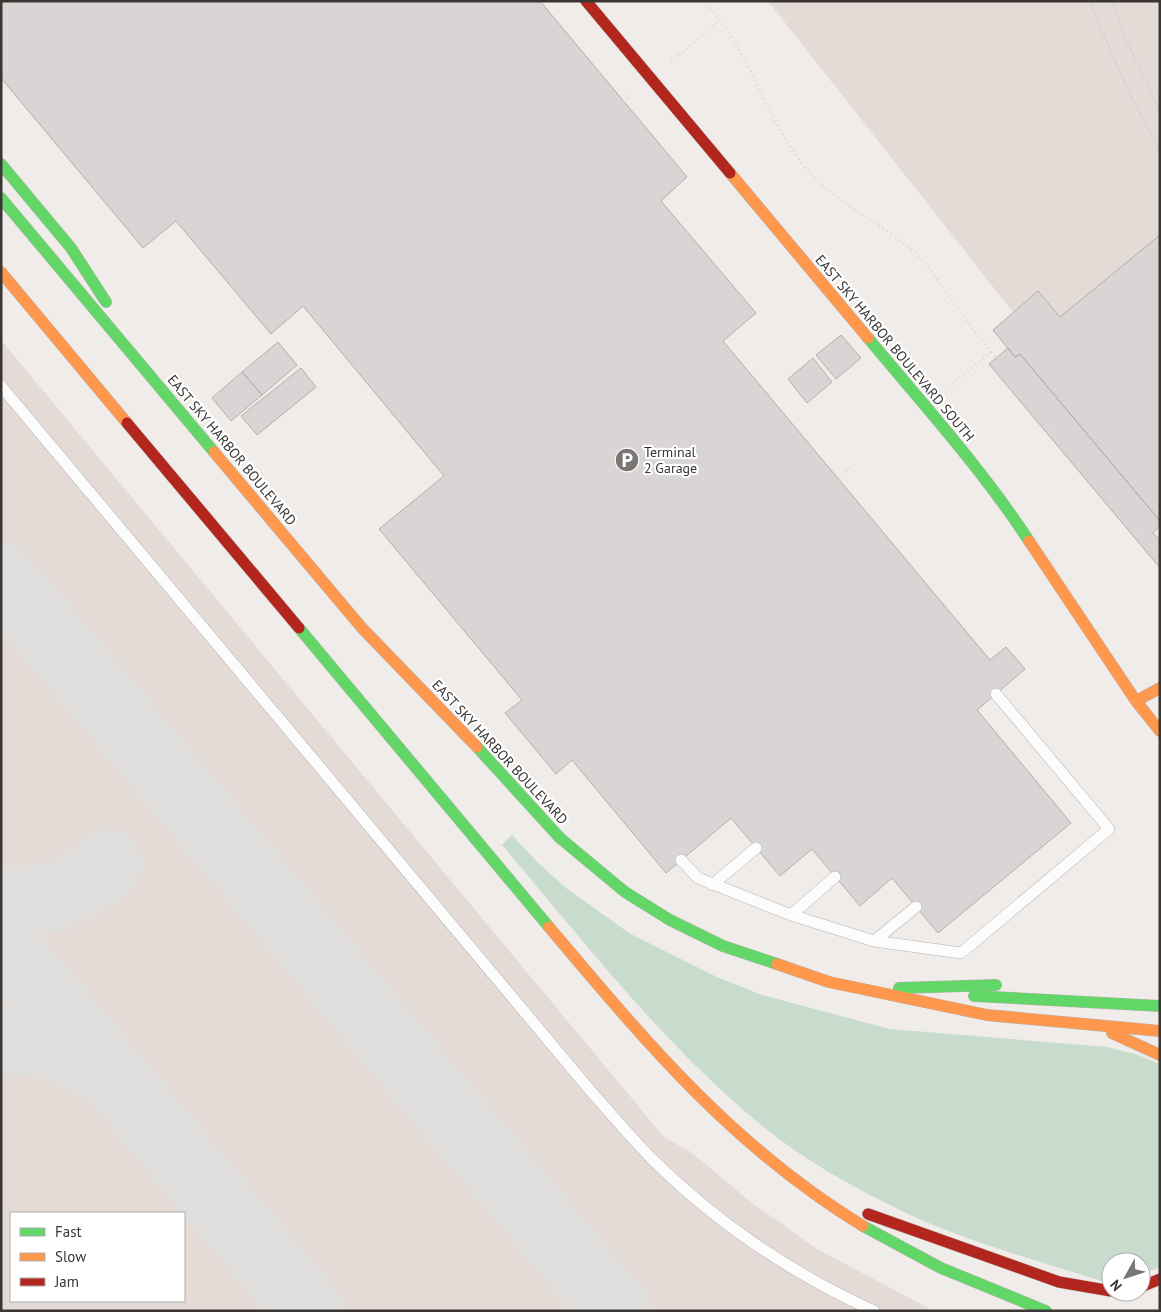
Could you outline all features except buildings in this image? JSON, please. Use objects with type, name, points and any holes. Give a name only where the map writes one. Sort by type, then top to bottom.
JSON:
[{"type":"main road","name":"EAST SKY HARBOR BOULEVARD SOUTH","points":[[586,1],[970,461],[1013,516],[1136,700],[1160,731]]},
{"type":"main road","points":[[1,164],[71,248],[157,384]]},
{"type":"main road","name":"EAST SKY HARBOR BOULEVARD","points":[[1,198],[362,628],[490,760],[543,821],[581,857],[625,892],[648,907],[723,946],[803,974],[862,990],[987,1015],[1160,1031]]},
{"type":"main road","points":[[1,272],[644,1040],[712,1112],[788,1176],[872,1232],[954,1274],[1046,1311]]},
{"type":"main road","points":[[1136,700],[1160,688]]},
{"type":"main road","points":[[862,990],[1005,985]]},
{"type":"main road","points":[[862,990],[1160,1006]]},
{"type":"main road","points":[[1092,1024],[1160,1055]]},
{"type":"main road","points":[[788,1176],[878,1218],[1059,1282],[1101,1290]]},
{"type":"lane","points":[[1,386],[576,1074],[651,1157],[727,1224],[768,1253],[805,1276],[874,1311]]},
{"type":"lane","points":[[681,860],[698,878],[712,885],[791,915],[874,941],[961,953],[1109,829],[996,694]]},
{"type":"lane","points":[[712,885],[756,848]]},
{"type":"lane","points":[[791,915],[835,877]]},
{"type":"lane","points":[[874,941],[916,907]]},
{"type":"path","points":[[703,1],[720,20],[754,75],[766,106],[785,141],[806,168],[845,203],[883,228],[920,258],[991,352],[1160,557]]},
{"type":"path","points":[[664,68],[720,20]]},
{"type":"path","points":[[944,391],[991,352]]},
{"type":"path","points":[[839,478],[857,462]]},
{"type":"shaded area","points":[[768,1],[1160,1],[1160,499]]},
{"type":"shaded area","points":[[1,340],[664,1137],[691,1152],[752,1203],[817,1249],[934,1311],[1,1311]]},
{"type":"green space","points":[[512,835],[538,863],[566,888],[629,933],[717,977],[762,995],[890,1029],[1108,1047],[1138,1055],[1160,1064],[1160,1267],[1151,1271],[1151,1252],[1101,1252],[1101,1281],[938,1227],[857,1188],[801,1155],[737,1104],[665,1035],[598,960],[502,845]]},
{"type":"taxiway","points":[[1,577],[616,1311]]},
{"type":"taxiway","points":[[1,900],[33,900],[59,894],[83,882],[108,864]]},
{"type":"taxiway","points":[[1,942],[309,1311]]},
{"type":"taxiway","points":[[1,1038],[29,1040],[57,1047],[83,1058],[107,1074]]},
{"type":"tram line","points":[[1089,1],[1127,88],[1160,153]]},
{"type":"tram line","points":[[1112,1],[1125,38],[1160,111]]},
{"type":"traffic: fast","points":[[1,164],[71,248],[106,302]]},
{"type":"traffic: fast","points":[[1,198],[214,452]]},
{"type":"traffic: fast","points":[[868,338],[992,488],[1029,541]]},
{"type":"traffic: fast","points":[[299,628],[549,927]]},
{"type":"traffic: fast","points":[[477,747],[560,838],[625,892],[670,920],[723,946],[777,964]]},
{"type":"traffic: fast","points":[[899,988],[996,985]]},
{"type":"traffic: fast","points":[[974,996],[1160,1006]]},
{"type":"traffic: fast","points":[[863,1226],[941,1268],[1046,1311]]},
{"type":"traffic: slow","points":[[730,173],[868,338]]},
{"type":"traffic: slow","points":[[1,272],[127,423]]},
{"type":"traffic: slow","points":[[214,452],[362,628],[477,747]]},
{"type":"traffic: slow","points":[[1029,541],[1136,701],[1160,731]]},
{"type":"traffic: slow","points":[[1136,701],[1160,688]]},
{"type":"traffic: slow","points":[[549,927],[656,1051],[693,1090],[772,1162],[816,1195],[863,1226]]},
{"type":"traffic: slow","points":[[777,964],[829,982],[987,1015],[1160,1031]]},
{"type":"traffic: slow","points":[[1112,1033],[1160,1055]]},
{"type":"traffic: jam","points":[[586,1],[730,173]]},
{"type":"traffic: jam","points":[[127,423],[299,628]]},
{"type":"traffic: jam","points":[[868,1214],[1059,1282],[1101,1289]]},
{"type":"traffic: jam","points":[[1151,1283],[1160,1279]]},
{"type":"place","name":"Terminal 2 Garage","points":[[627,460]]}]
